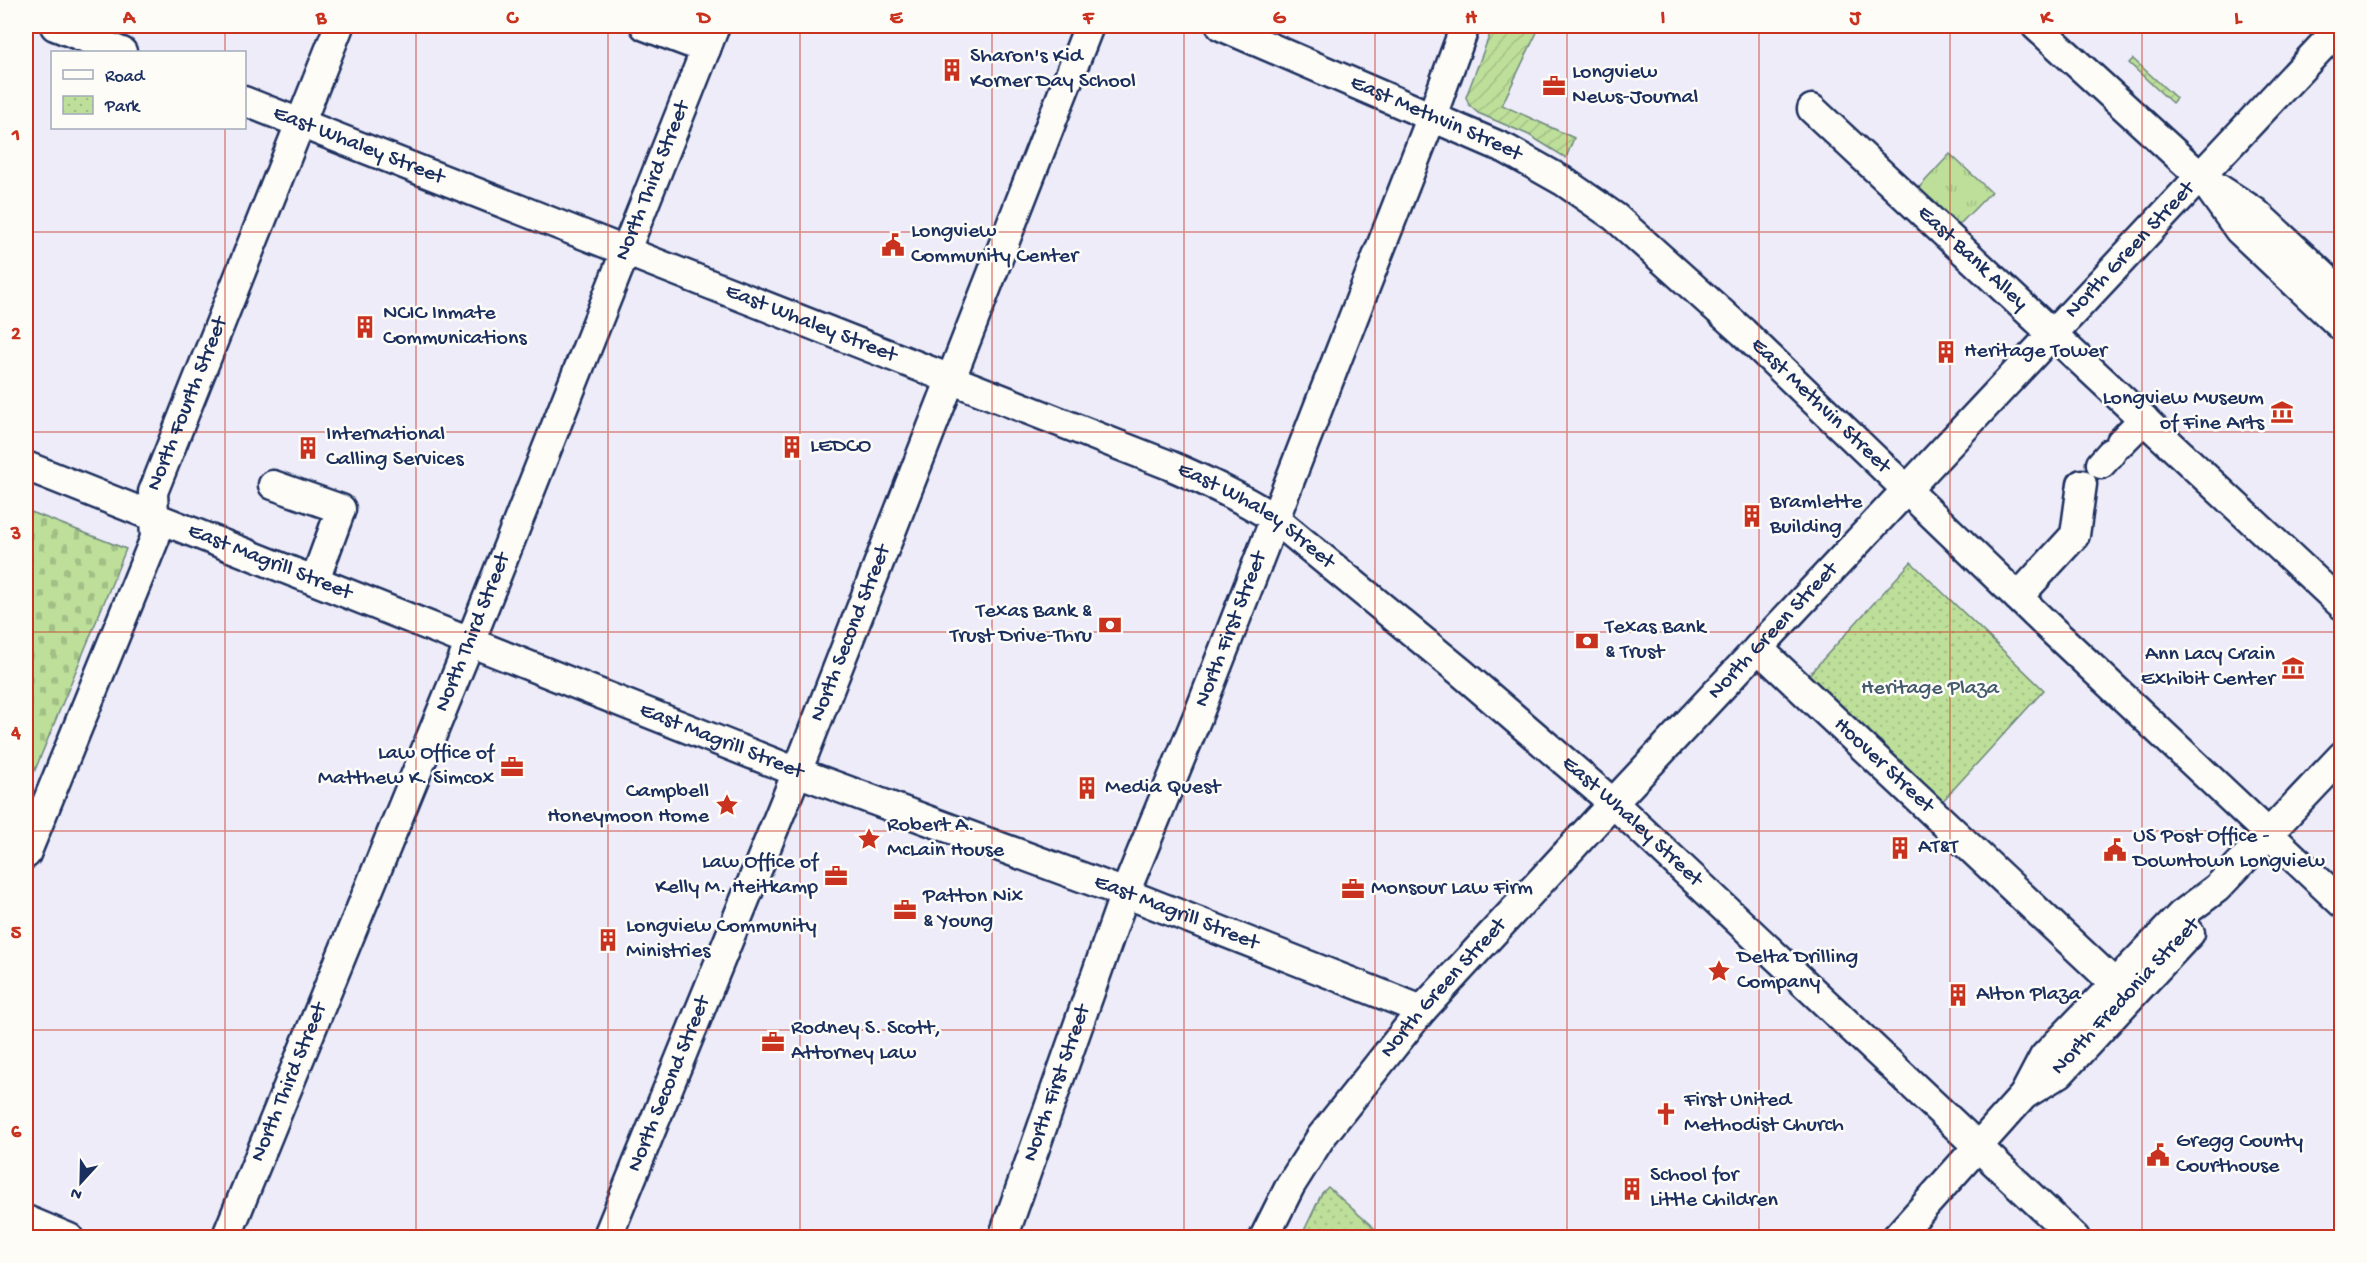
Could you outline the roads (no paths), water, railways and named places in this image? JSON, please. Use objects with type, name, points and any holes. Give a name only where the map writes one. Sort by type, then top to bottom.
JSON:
[{"type":"street","points":[[55,26],[120,51]]},
{"type":"street","name":"North Fourth Street","points":[[26,854],[155,538],[153,492],[339,26]]},
{"type":"street","points":[[645,26],[711,37]]},
{"type":"street","name":"North Second Street","points":[[607,1238],[797,772],[1089,26]]},
{"type":"street","name":"East Methvin Street","points":[[1221,26],[1432,116],[1535,164],[1615,217],[1708,300],[2342,903]]},
{"type":"street","name":"North First Street","points":[[1003,1238],[1125,893],[1197,718],[1465,26]]},
{"type":"street","points":[[2036,26],[2201,177],[2255,212],[2342,293]]},
{"type":"street","name":"North Green Street","points":[[1264,1238],[1290,1186],[1320,1137],[1422,1010],[1612,803],[2341,26]]},
{"type":"street","name":"North Third Street","points":[[226,1238],[470,642],[711,37]]},
{"type":"street","name":"East Whaley Street","points":[[246,102],[1169,465],[1227,490],[1275,519],[1462,673],[1612,803],[2075,1238]]},
{"type":"street","name":"East Bank Alley","points":[[1812,110],[2342,605]]},
{"type":"street","points":[[2201,177],[2239,230],[2342,327]]},
{"type":"street","points":[[2018,597],[2075,535],[2104,461],[2144,418]]},
{"type":"street","name":"East Magrill Street","points":[[26,466],[797,772],[1125,893],[1422,1010]]},
{"type":"street","points":[[273,485],[341,509],[315,580]]},
{"type":"street","name":"Hoover Street","points":[[1758,648],[2114,984]]},
{"type":"street","name":"North Fredonia Street","points":[[1896,1238],[2024,1095],[2044,1057],[2181,915],[2217,888],[2342,756]]},
{"type":"street","name":"North Fredonia Street","points":[[2024,1095],[2060,1073],[2195,928],[2217,888]]},
{"type":"street","points":[[26,1220],[69,1238]]},
{"type":"place","name":"Sharon's Kid Korner Day School","points":[[952,70]]},
{"type":"place","name":"Longview News-Journal","points":[[1554,86]]},
{"type":"place","name":"Longview Community Center","points":[[893,245]]},
{"type":"place","name":"NCIC Inmate Communications","points":[[365,327]]},
{"type":"place","name":"Heritage Tower","points":[[1946,352]]},
{"type":"place","name":"Longview Museum of Fine Arts","points":[[2282,412]]},
{"type":"place","name":"LEDCO","points":[[792,447]]},
{"type":"place","name":"International Calling Services","points":[[308,448]]},
{"type":"place","name":"Bramlette Building","points":[[1752,516]]},
{"type":"place","name":"Texas Bank & Trust Drive-Thru","points":[[1110,625]]},
{"type":"place","name":"Texas Bank & Trust","points":[[1587,641]]},
{"type":"place","name":"Ann Lacy Crain Exhibit Center","points":[[2293,668]]},
{"type":"place","name":"Law Office of Matthew K. Simcox","points":[[512,767]]},
{"type":"place","name":"Media Quest","points":[[1087,788]]},
{"type":"place","name":"Campbell Honeymoon Home","points":[[727,805]]},
{"type":"place","name":"Robert A. McLain House","points":[[869,839]]},
{"type":"place","name":"AT&T","points":[[1900,848]]},
{"type":"place","name":"US Post Office - Downtown Longview","points":[[2115,850]]},
{"type":"place","name":"Law Office of Kelly M. Heitkamp","points":[[836,876]]},
{"type":"place","name":"Monsour Law Firm","points":[[1353,889]]},
{"type":"place","name":"Patton Nix & Young","points":[[905,910]]},
{"type":"place","name":"Longview Community Ministries","points":[[608,940]]},
{"type":"place","name":"Delta Drilling Company","points":[[1719,971]]},
{"type":"place","name":"Alton Plaza","points":[[1958,995]]},
{"type":"place","name":"Rodney S. Scott, Attorney Law","points":[[773,1042]]},
{"type":"place","name":"First United Methodist Church","points":[[1666,1114]]},
{"type":"place","name":"Gregg County Courthouse","points":[[2158,1155]]},
{"type":"place","name":"School for Little Children","points":[[1632,1189]]},
{"type":"park label","name":"Heritage Plaza","points":[[1930,689]]}]
